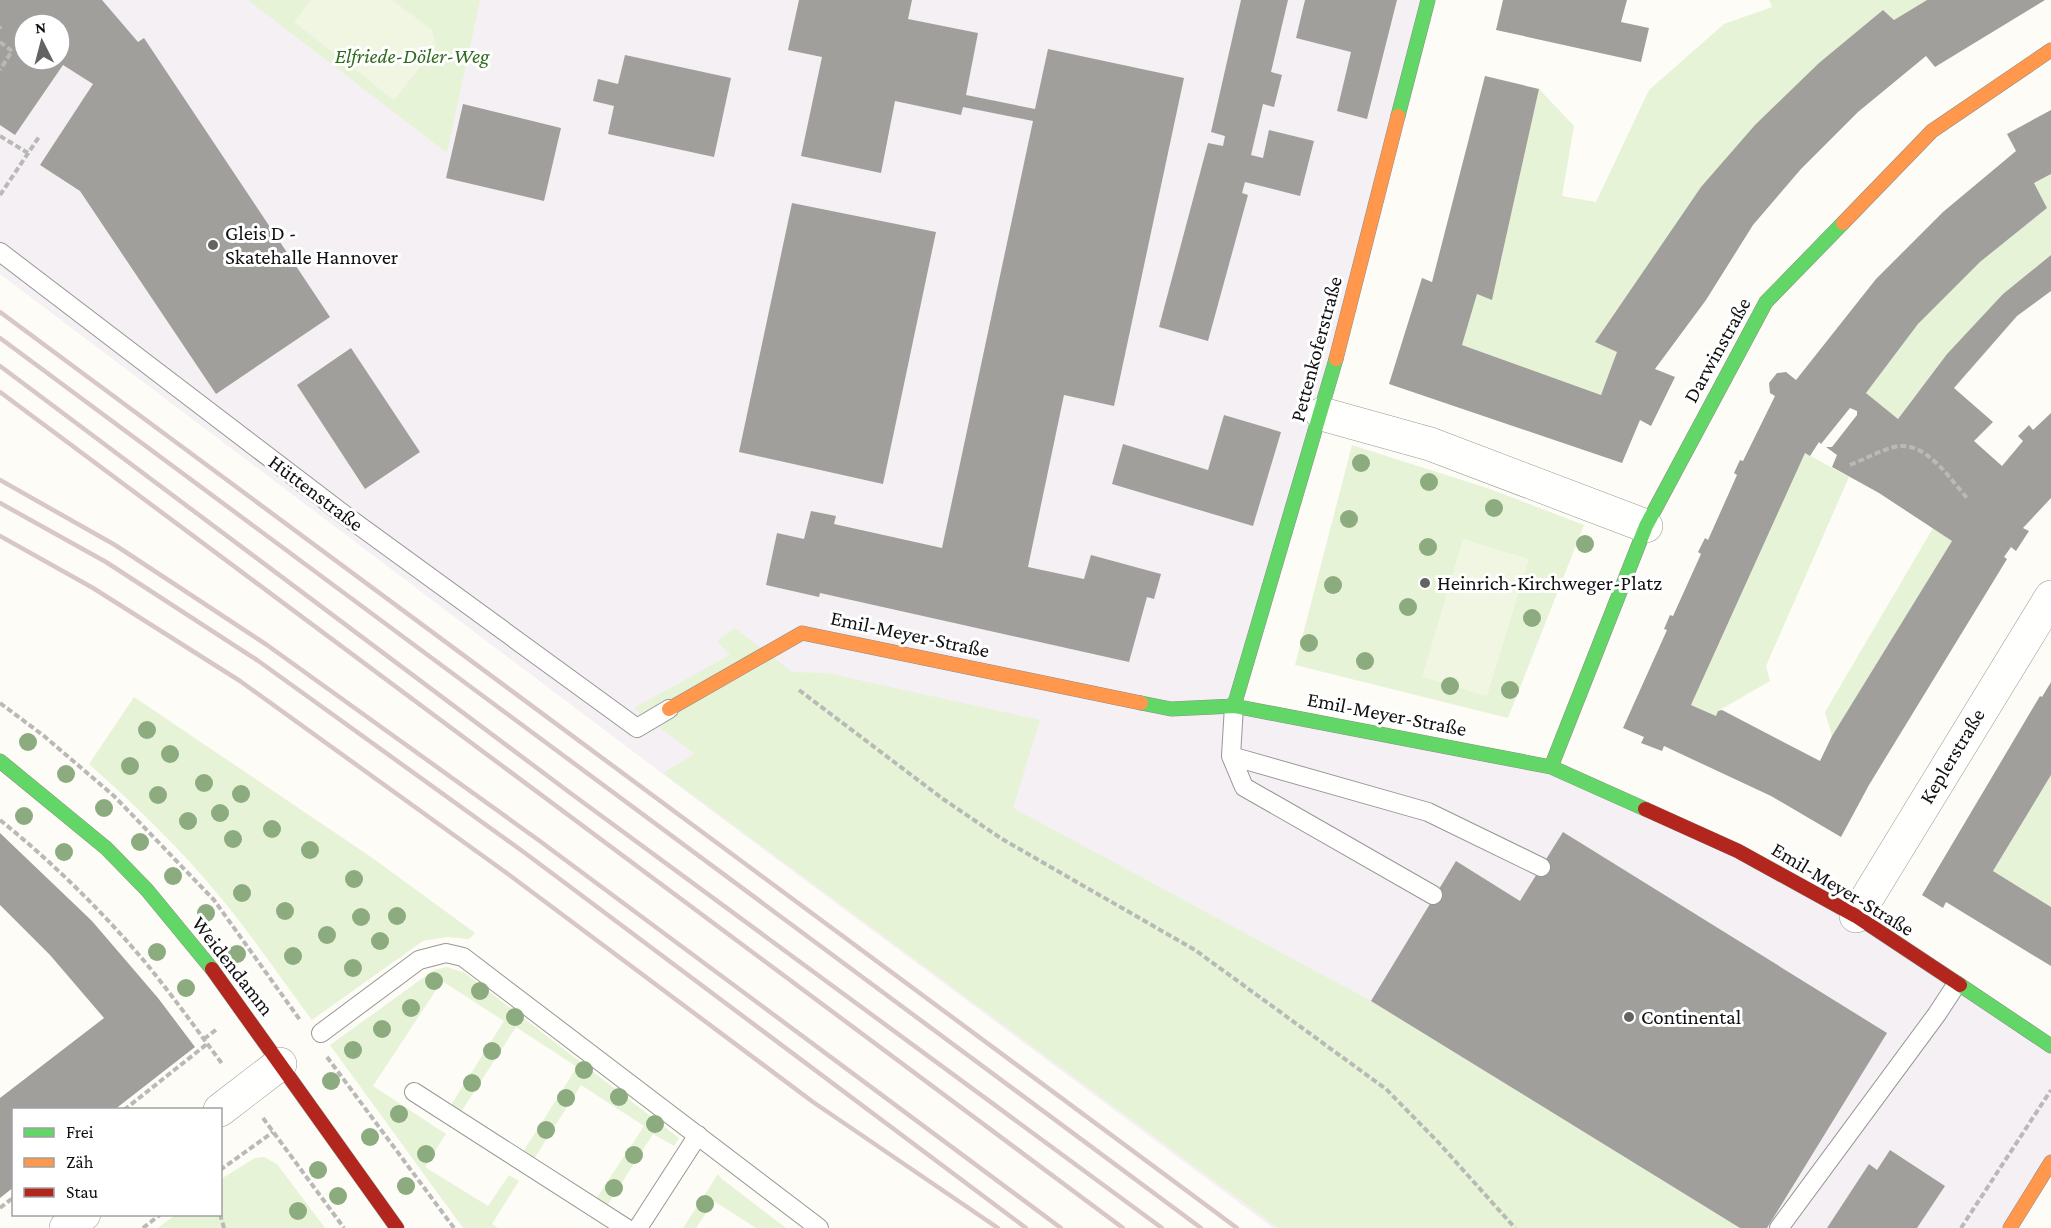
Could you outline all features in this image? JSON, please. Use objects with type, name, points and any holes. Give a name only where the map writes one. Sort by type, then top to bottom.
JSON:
[{"type":"street","name":"Pettenkoferstraße","points":[[1234,706],[1322,414],[1428,0]]},
{"type":"street","name":"Darwinstraße","points":[[1551,767],[1646,526],[1766,302],[1932,131],[2051,50]]},
{"type":"street","points":[[1322,414],[1430,444],[1646,526]]},
{"type":"street","name":"Keplerstraße","points":[[1856,916],[2051,597]]},
{"type":"street","name":"Emil-Meyer-Straße","points":[[669,709],[802,633],[1170,709],[1234,706],[1551,767],[1738,851],[1856,916],[1956,985],[2051,1046]]},
{"type":"street","name":"Weidendamm","points":[[0,761],[105,847],[138,882],[242,1010],[397,1228]]},
{"type":"street","points":[[231,1101],[280,1064]]},
{"type":"street","points":[[2010,1228],[2051,1162]]},
{"type":"street","points":[[66,1228],[83,1216]]},
{"type":"lane","name":"Hüttenstraße","points":[[0,252],[337,509],[637,728],[669,709]]},
{"type":"lane","points":[[1234,706],[1231,756],[1244,787],[1433,896]]},
{"type":"lane","points":[[1231,756],[1428,812],[1541,867]]},
{"type":"lane","points":[[321,1033],[420,960],[446,953],[463,957],[819,1228]]},
{"type":"lane","points":[[1779,1228],[1956,985]]},
{"type":"lane","points":[[414,1092],[626,1228]]},
{"type":"lane","points":[[638,1228],[698,1135]]},
{"type":"path","points":[[0,42],[12,51],[0,70]]},
{"type":"path","points":[[0,136],[28,153]]},
{"type":"path","points":[[0,195],[39,137]]},
{"type":"path","points":[[1850,465],[1896,447],[1913,448],[1934,460],[1967,498]]},
{"type":"path","points":[[800,690],[943,799],[1002,839],[1195,950],[1386,1089],[1438,1142],[1515,1228]]},
{"type":"path","points":[[0,703],[44,736],[114,796],[206,892],[301,1021]]},
{"type":"path","points":[[0,820],[39,852],[110,922],[146,963],[207,1044],[231,1101],[273,1132],[344,1228]]},
{"type":"path","points":[[127,1108],[207,1044]]},
{"type":"path","points":[[324,1053],[454,1228]]},
{"type":"path","points":[[1961,1228],[2051,1090]]},
{"type":"path","points":[[222,1169],[273,1132]]},
{"type":"path","points":[[0,1208],[12,1199]]},
{"type":"path","points":[[143,1228],[160,1216]]},
{"type":"shaded area","points":[[0,0],[1428,0],[1234,706],[1551,767],[1738,851],[2051,1046],[2051,1162],[2010,1228],[1273,1228],[720,817],[0,274]]},
{"type":"green space","name":"Elfriede-Döler-Weg","points":[[248,0],[480,0],[447,153]]},
{"type":"green space","points":[[311,0],[392,0],[432,30],[436,47],[394,100],[294,22]]},
{"type":"green space","points":[[1769,0],[1927,0],[1894,20],[1883,10],[1701,187],[1596,341],[1617,352],[1601,395],[1462,345],[1477,294],[1492,299],[1539,89],[1574,126],[1562,196],[1596,202],[1649,90],[1724,24],[1772,7]]},
{"type":"green space","points":[[2051,174],[2051,255],[2003,294],[1947,354],[1898,419],[1866,393],[1918,324],[1980,262],[2047,208],[2034,183]]},
{"type":"green space","points":[[1352,445],[1490,489],[1584,525],[1508,718],[1295,665]]},
{"type":"green space","points":[[1805,453],[1849,477],[1766,666],[1770,681],[1718,711],[1716,716],[1691,705]]},
{"type":"green space","points":[[1933,528],[1952,541],[1832,736],[1825,712]]},
{"type":"green space","points":[[1463,539],[1529,559],[1487,696],[1422,677]]},
{"type":"green space","points":[[735,628],[792,672],[827,673],[1040,720],[1013,808],[1371,1001],[1740,1228],[1278,1228],[663,773],[695,754],[634,708],[730,655],[717,641]]},
{"type":"green space","points":[[134,697],[374,859],[475,933],[469,939],[447,937],[423,941],[312,1020],[206,880],[158,828],[89,764]]},
{"type":"green space","points":[[2051,775],[2051,907],[1993,871]]},
{"type":"green space","points":[[447,967],[465,973],[679,1138],[674,1146],[653,1134],[607,1206],[596,1199],[644,1126],[581,1085],[534,1159],[523,1152],[577,1067],[516,1027],[461,1112],[451,1105],[504,1021],[442,981],[373,1086],[446,1134],[425,1167],[488,1206],[509,1175],[519,1181],[492,1224],[498,1228],[463,1228],[330,1045],[434,970]]},
{"type":"green space","points":[[264,1157],[277,1164],[325,1228],[158,1228],[174,1216],[222,1216],[222,1178],[255,1158]]},
{"type":"green space","points":[[718,1174],[786,1228],[756,1228],[714,1201],[696,1228],[683,1228]]},
{"type":"building","name":"Gleis D - Skatehalle Hannover","points":[[0,0],[102,0],[138,42],[144,38],[330,317],[216,394],[80,191],[40,165],[93,84],[72,71],[72,12],[12,12],[12,72],[58,72],[15,135],[0,125]]},
{"type":"building","points":[[799,0],[912,0],[908,19],[978,33],[966,95],[1035,109],[1048,49],[1184,78],[1114,406],[1064,395],[1028,567],[1084,579],[1091,555],[1161,574],[1154,599],[1147,597],[1129,662],[820,593],[819,597],[766,585],[777,533],[804,539],[811,511],[836,516],[834,524],[942,548],[1033,121],[963,107],[961,115],[895,101],[881,173],[801,156],[822,57],[788,50]]},
{"type":"building","points":[[1241,0],[1288,0],[1271,72],[1282,75],[1274,107],[1263,104],[1251,155],[1263,158],[1269,130],[1314,141],[1300,196],[1245,182],[1242,193],[1248,195],[1208,341],[1159,327],[1208,143],[1223,146],[1225,136],[1211,132]]},
{"type":"building","points":[[1305,0],[1397,0],[1367,119],[1337,111],[1351,52],[1296,38]]},
{"type":"building","points":[[1503,0],[1627,0],[1621,22],[1649,28],[1641,62],[1496,30]]},
{"type":"building","points":[[1927,0],[2045,0],[1935,67],[1926,56],[1858,112],[1801,169],[1753,225],[1706,300],[1655,369],[1675,377],[1651,426],[1640,420],[1622,463],[1389,384],[1422,278],[1432,282],[1485,76],[1539,89],[1492,300],[1477,294],[1462,345],[1601,395],[1617,352],[1595,342],[1701,187],[1755,125],[1819,63],[1883,10],[1894,20]]},
{"type":"building","points":[[625,55],[731,78],[714,157],[608,134],[614,106],[593,101],[598,79],[618,84]]},
{"type":"building","points":[[463,104],[561,128],[544,201],[446,178]]},
{"type":"building","points":[[2051,110],[2051,174],[2034,183],[2047,208],[1980,262],[1918,324],[1866,393],[1898,419],[1947,354],[2003,294],[2051,255],[2051,291],[2017,316],[1954,388],[1993,422],[1974,441],[2002,466],[2023,441],[2018,436],[2029,425],[2033,430],[2051,413],[2051,498],[2023,528],[2029,531],[2016,551],[2011,547],[2004,557],[2007,559],[1869,785],[1841,837],[1771,796],[1664,746],[1662,751],[1641,743],[1644,737],[1623,728],[1667,630],[1664,629],[1670,615],[1673,616],[1701,554],[1698,552],[1705,538],[1708,540],[1737,475],[1734,473],[1740,460],[1743,461],[1775,396],[1770,393],[1769,383],[1777,373],[1786,372],[1796,380],[1876,279],[1943,212],[2016,151],[2007,134]],"holes":[[[1850,408],[1857,411],[1857,415],[1832,447],[1826,447],[1837,455],[1832,467],[1879,493],[1952,541],[1832,736],[1820,761],[1722,710],[1718,711],[1716,716],[1691,705],[1805,453],[1810,456],[1819,442],[1821,444]]]},
{"type":"building","points":[[792,203],[936,232],[883,484],[739,452]]},
{"type":"building","points":[[351,348],[420,452],[365,489],[297,385]]},
{"type":"building","points":[[1224,415],[1281,432],[1253,526],[1112,484],[1123,444],[1208,470]]},
{"type":"building","points":[[2051,682],[2051,775],[1993,871],[2051,907],[2051,966],[1946,902],[1943,908],[1922,895],[2040,696],[2042,697]]},
{"type":"building","name":"Continental","points":[[1563,832],[1887,1033],[1767,1228],[1740,1228],[1371,1001],[1456,861],[1520,901]]},
{"type":"building","points":[[0,833],[92,921],[158,998],[195,1047],[117,1108],[12,1108],[12,1189],[0,1198],[0,1098],[104,1018],[50,955],[0,905]]},
{"type":"building","points":[[1890,1150],[1945,1186],[1917,1228],[1827,1228],[1869,1164],[1877,1170]]},
{"type":"railway","points":[[0,312],[1237,1228]]},
{"type":"railway","points":[[0,338],[1201,1228]]},
{"type":"railway","points":[[0,366],[573,795],[1162,1228]]},
{"type":"railway","points":[[0,392],[1123,1228]]},
{"type":"railway","points":[[0,480],[115,545],[267,645],[537,839],[1061,1228]]},
{"type":"railway","points":[[0,503],[106,562],[257,660],[525,853],[1026,1228]]},
{"type":"railway","points":[[0,536],[93,588],[240,681],[508,874],[813,1102],[998,1228]]},
{"type":"traffic: fast","points":[[1398,116],[1428,0]]},
{"type":"traffic: fast","points":[[1551,767],[1646,526],[1766,302],[1843,223]]},
{"type":"traffic: fast","points":[[1234,706],[1336,359]]},
{"type":"traffic: fast","points":[[1141,703],[1171,709],[1234,706],[1551,767],[1645,809]]},
{"type":"traffic: fast","points":[[0,761],[106,848],[147,890],[212,969]]},
{"type":"traffic: fast","points":[[1960,985],[2051,1046]]},
{"type":"traffic: slow","points":[[1843,223],[1932,131],[2051,50]]},
{"type":"traffic: slow","points":[[1336,359],[1398,116]]},
{"type":"traffic: slow","points":[[669,709],[802,633],[1141,703]]},
{"type":"traffic: slow","points":[[2010,1228],[2051,1162]]},
{"type":"traffic: jam","points":[[1645,809],[1738,851],[1856,916],[1960,985]]},
{"type":"traffic: jam","points":[[212,969],[397,1228]]},
{"type":"place","name":"Gleis D - Skatehalle Hannover","points":[[213,245]]},
{"type":"place","name":"Heinrich-Kirchweger-Platz","points":[[1425,583]]},
{"type":"place","name":"Continental","points":[[1629,1017]]}]
